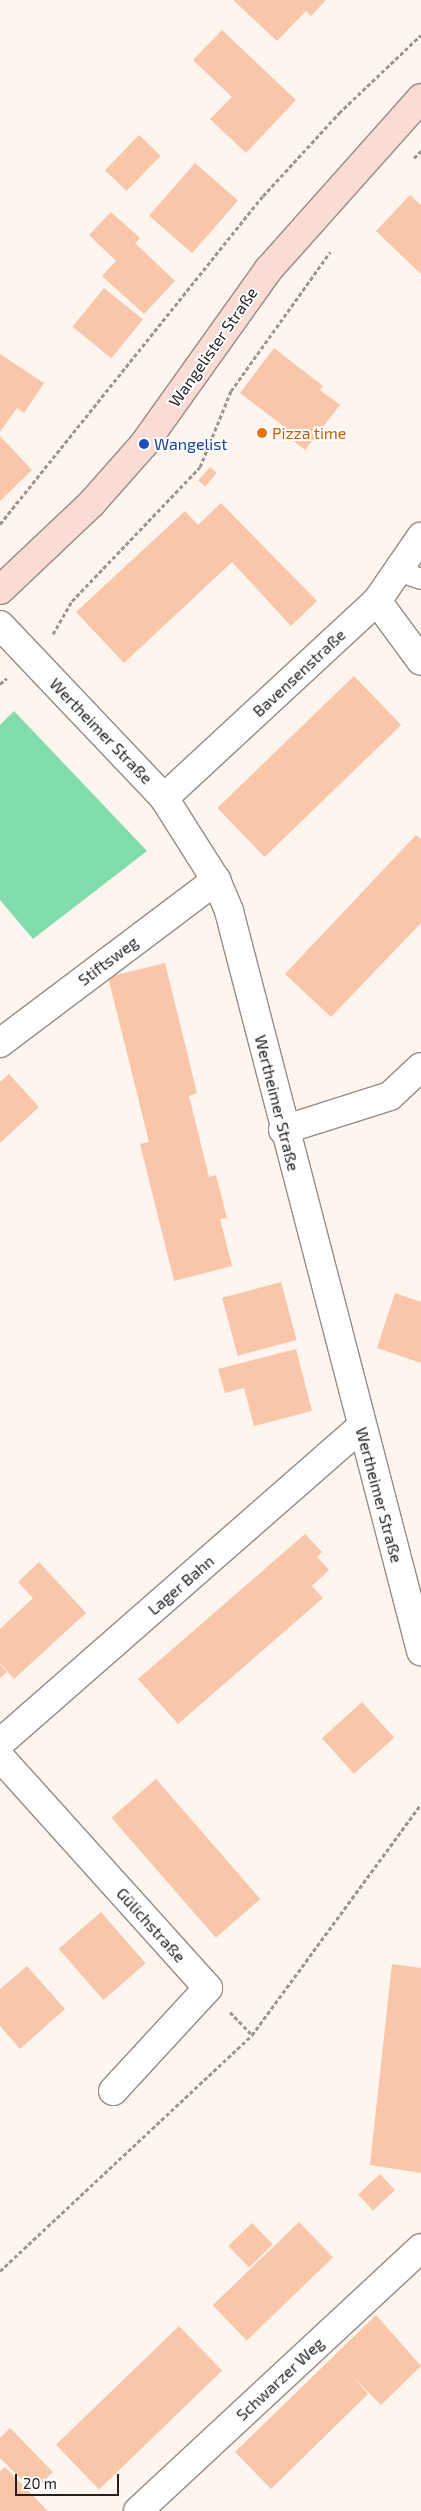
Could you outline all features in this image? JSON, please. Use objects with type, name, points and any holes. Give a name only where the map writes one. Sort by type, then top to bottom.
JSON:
[{"type":"main road","name":"Wangelister Straße","points":[[0,590],[90,504],[144,444],[268,270],[421,98]]},
{"type":"street","name":"Bavensenstraße","points":[[164,798],[377,601],[409,575],[421,537]]},
{"type":"street","points":[[377,601],[421,661]]},
{"type":"street","name":"Wertheimer Straße","points":[[0,625],[164,798],[216,880],[229,911],[283,1130],[421,1651]]},
{"type":"street","name":"Stiftsweg","points":[[0,1043],[216,880]]},
{"type":"street","points":[[283,1130],[390,1096],[421,1067]]},
{"type":"street","name":"Lager Bahn","points":[[0,1744],[361,1427]]},
{"type":"street","name":"Gülichstraße","points":[[0,1758],[208,1988],[113,2091]]},
{"type":"street","name":"Schwarzer Weg","points":[[138,2511],[421,2248]]},
{"type":"path","points":[[0,524],[263,196],[339,113],[421,35]]},
{"type":"path","points":[[408,164],[421,151]]},
{"type":"path","points":[[55,632],[72,601],[200,467],[231,391],[334,247]]},
{"type":"path","points":[[0,2271],[252,2035],[421,1804]]},
{"type":"green space","points":[[14,711],[147,851],[33,939],[0,900],[0,725]]},
{"type":"building","points":[[233,0],[326,0],[311,16],[306,11],[277,41]]},
{"type":"building","points":[[222,30],[296,100],[246,153],[210,119],[232,97],[193,60]]},
{"type":"building","points":[[139,135],[161,156],[127,191],[105,170]]},
{"type":"building","points":[[195,163],[238,200],[192,253],[149,216]]},
{"type":"building","points":[[410,195],[421,205],[421,274],[376,231]]},
{"type":"building","points":[[111,212],[140,238],[135,243],[175,281],[144,314],[102,276],[116,261],[89,235]]},
{"type":"building","points":[[104,288],[143,319],[111,358],[73,327]]},
{"type":"building","points":[[274,348],[323,386],[320,390],[340,405],[305,450],[282,432],[286,428],[240,393]]},
{"type":"building","points":[[0,354],[44,383],[24,413],[17,408],[0,432]]},
{"type":"building","points":[[0,436],[32,470],[0,501]]},
{"type":"building","points":[[210,467],[217,473],[205,486],[198,481]]},
{"type":"building","points":[[221,503],[317,601],[291,626],[232,562],[124,663],[76,612],[185,511],[198,525]]},
{"type":"building","points":[[354,676],[401,725],[265,857],[217,808]]},
{"type":"building","points":[[416,835],[421,839],[421,923],[331,1017],[285,974]]},
{"type":"building","points":[[165,963],[197,1093],[189,1096],[209,1177],[216,1175],[227,1218],[220,1219],[232,1266],[174,1281],[140,1144],[149,1142],[108,977]]},
{"type":"building","points":[[9,1074],[39,1107],[0,1143],[0,1082]]},
{"type":"building","points":[[281,1282],[297,1340],[238,1356],[222,1298]]},
{"type":"building","points":[[395,1293],[421,1302],[421,1363],[377,1348]]},
{"type":"building","points":[[296,1349],[312,1411],[254,1426],[244,1388],[225,1393],[218,1369]]},
{"type":"building","points":[[305,1534],[322,1552],[317,1557],[329,1570],[312,1586],[323,1598],[178,1724],[138,1679]]},
{"type":"building","points":[[39,1562],[86,1613],[14,1679],[0,1663],[0,1629],[33,1598],[18,1582]]},
{"type":"building","points":[[0,1664],[7,1672],[0,1678]]},
{"type":"building","points":[[362,1702],[394,1738],[354,1774],[322,1738]]},
{"type":"building","points":[[156,1779],[260,1899],[216,1938],[111,1818]]},
{"type":"building","points":[[101,1912],[146,1963],[103,2000],[59,1949]]},
{"type":"building","points":[[392,1964],[421,1968],[421,2173],[370,2165]]},
{"type":"building","points":[[27,1966],[65,2009],[20,2049],[0,2026],[0,1989]]},
{"type":"building","points":[[380,2174],[395,2190],[373,2211],[358,2194]]},
{"type":"building","points":[[299,2222],[333,2257],[247,2341],[213,2305]]},
{"type":"building","points":[[252,2223],[273,2245],[249,2268],[228,2246]]},
{"type":"building","points":[[376,2315],[421,2366],[381,2405],[351,2375],[368,2394],[271,2489],[235,2452]]},
{"type":"building","points":[[179,2326],[222,2371],[99,2489],[56,2445]]},
{"type":"building","points":[[10,2428],[53,2472],[33,2491],[0,2458],[0,2438]]},
{"type":"building","points":[[5,2467],[48,2511],[0,2511],[0,2471]]},
{"type":"place","name":"Pizza time","points":[[262,433]]},
{"type":"place","name":"Wangelist","points":[[144,444]]}]
